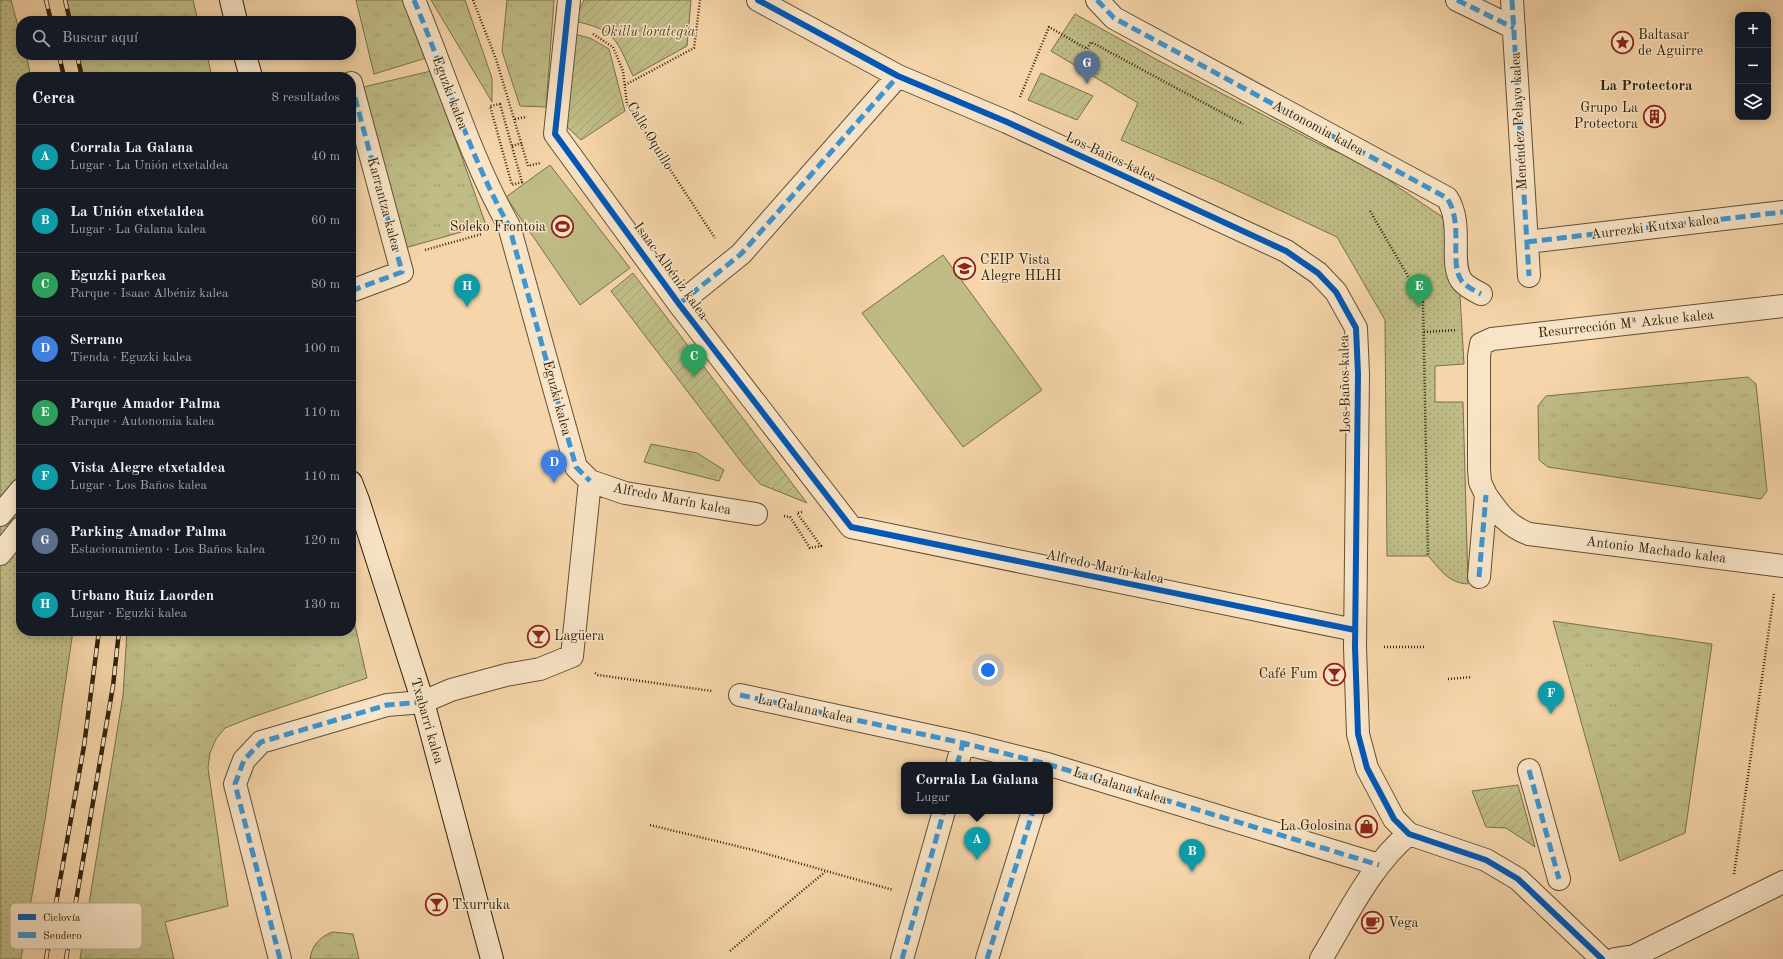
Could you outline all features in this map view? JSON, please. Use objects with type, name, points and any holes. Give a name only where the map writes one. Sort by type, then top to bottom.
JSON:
[{"type":"street","points":[[231,0],[235,16]]},
{"type":"street","name":"Eguzki kalea","points":[[414,0],[475,158],[496,204],[509,226],[576,467],[590,481]]},
{"type":"street","name":"Isaac Albéniz kalea","points":[[569,0],[556,134],[679,304],[851,527]]},
{"type":"street","name":"Los Baños kalea","points":[[758,0],[898,76],[1007,122],[1286,251],[1318,273],[1336,292],[1356,328],[1358,374],[1355,638],[1358,734],[1366,768],[1394,819],[1409,834],[1486,860],[1518,879],[1602,959]]},
{"type":"street","name":"Autonomia kalea","points":[[1097,0],[1114,18],[1447,198],[1452,206],[1456,218],[1458,272],[1462,281],[1481,294]]},
{"type":"street","points":[[1457,0],[1514,28]]},
{"type":"street","name":"Menéndez Pelayo kalea","points":[[1512,0],[1529,276]]},
{"type":"street","points":[[246,60],[250,72]]},
{"type":"street","points":[[679,304],[741,254],[898,76]]},
{"type":"street","name":"Karrantza kalea","points":[[356,102],[402,272],[356,289]]},
{"type":"street","name":"Aurrezki Kutxa kalea","points":[[1527,242],[1783,212]]},
{"type":"street","name":"Resurrección Mª Azkue kalea","points":[[1486,496],[1480,482],[1479,469],[1479,356],[1481,344],[1492,339],[1783,306]]},
{"type":"street","points":[[280,959],[235,784],[244,760],[261,742],[387,705],[423,702],[451,690],[506,674],[540,669],[572,656],[590,481]]},
{"type":"street","name":"Alfredo Marín kalea","points":[[590,481],[625,493],[756,514]]},
{"type":"street","points":[[0,515],[16,496]]},
{"type":"street","points":[[1479,577],[1486,496]]},
{"type":"street","name":"Antonio Machado kalea","points":[[1486,496],[1499,514],[1515,528],[1529,534],[1783,566]]},
{"type":"street","name":"Txabarri kalea","points":[[356,499],[423,702],[492,959]]},
{"type":"street","name":"Alfredo Marín kalea","points":[[851,527],[1355,638]]},
{"type":"street","points":[[0,554],[16,534]]},
{"type":"street","name":"La Galana kalea","points":[[740,695],[963,743],[1036,762]]},
{"type":"street","points":[[957,762],[963,743]]},
{"type":"street","name":"La Galana kalea","points":[[1053,767],[1379,865]]},
{"type":"street","points":[[1529,770],[1559,879]]},
{"type":"street","points":[[902,959],[943,814]]},
{"type":"street","points":[[986,959],[1032,814]]},
{"type":"street","points":[[1321,959],[1379,865],[1395,845],[1409,834]]},
{"type":"street","points":[[1614,959],[1634,956],[1783,882]]},
{"type":"path","points":[[473,0],[496,59],[528,166]]},
{"type":"path","points":[[625,85],[694,48],[700,0]]},
{"type":"path","points":[[1020,95],[1049,27],[1088,49],[1091,42],[1243,124]]},
{"type":"path","points":[[503,149],[490,106],[500,104],[522,182]]},
{"type":"path","points":[[512,146],[522,143]]},
{"type":"path","points":[[1370,211],[1423,302],[1428,556]]},
{"type":"path","points":[[398,257],[509,226]]},
{"type":"path","points":[[1424,332],[1462,330]]},
{"type":"path","points":[[756,514],[790,517],[810,548],[821,546],[797,513]]},
{"type":"path","points":[[1734,876],[1775,588]]},
{"type":"path","points":[[1355,638],[1425,647]]},
{"type":"path","points":[[598,675],[740,695]]},
{"type":"path","points":[[1448,679],[1472,677]]},
{"type":"path","points":[[650,825],[753,850],[895,890]]},
{"type":"path","points":[[730,951],[826,871]]},
{"type":"green space","points":[[0,0],[11,0],[16,18],[16,60],[27,60],[30,72],[16,72],[16,636],[72,636],[45,820],[31,903],[10,903],[10,949],[23,949],[21,959],[0,959]]},
{"type":"green space","points":[[67,0],[193,0],[197,16],[70,16]]},
{"type":"green space","points":[[356,0],[403,0],[426,58],[374,74]]},
{"type":"green space","points":[[431,0],[465,0],[492,78],[492,102]]},
{"type":"green space","points":[[507,0],[554,0],[546,107],[520,106],[502,51]]},
{"type":"green space","name":"Okillu lorategia","points":[[584,0],[691,0],[687,46],[633,76],[623,53],[613,38],[599,28],[574,21]]},
{"type":"green space","points":[[1075,14],[1161,62],[1325,147],[1374,167],[1398,187],[1444,218],[1446,270],[1460,295],[1464,364],[1435,366],[1435,402],[1463,402],[1468,584],[1455,581],[1445,575],[1428,556],[1387,556],[1385,320],[1337,237],[1215,180],[1121,140],[1138,103],[1051,51]]},
{"type":"green space","points":[[570,33],[590,38],[609,49],[625,111],[581,140],[565,125]]},
{"type":"green space","points":[[79,60],[208,60],[211,72],[81,72]]},
{"type":"green space","points":[[431,71],[486,225],[405,248],[359,88]]},
{"type":"green space","points":[[1041,73],[1093,96],[1077,120],[1028,100]]},
{"type":"green space","name":"Soleko Frontoia","points":[[550,165],[630,268],[580,305],[506,197]]},
{"type":"green space","points":[[943,255],[1042,390],[963,447],[862,313]]},
{"type":"green space","points":[[633,273],[807,503],[760,484],[742,463],[611,291]]},
{"type":"green space","points":[[1748,377],[1756,384],[1767,491],[1761,499],[1548,467],[1539,460],[1538,406],[1546,396]]},
{"type":"green space","points":[[651,444],[697,453],[724,470],[719,481],[644,462]]},
{"type":"green space","points":[[1553,621],[1712,644],[1685,833],[1620,861]]},
{"type":"green space","points":[[356,630],[367,678],[225,728],[216,739],[210,753],[208,768],[228,906],[165,922],[174,959],[80,959],[82,949],[142,949],[142,903],[89,903],[123,695],[127,636],[356,636]]},
{"type":"green space","points":[[1518,785],[1535,847],[1506,828],[1486,827],[1472,791]]},
{"type":"green space","points":[[332,932],[353,934],[359,959],[310,959],[312,950],[317,942]]},
{"type":"railway","points":[[46,0],[50,16]]},
{"type":"railway","points":[[65,0],[69,16]]},
{"type":"railway","points":[[60,60],[63,72]]},
{"type":"railway","points":[[78,60],[81,72]]},
{"type":"railway","points":[[56,903],[84,746],[98,636]]},
{"type":"railway","points":[[76,903],[113,686],[118,636]]},
{"type":"railway","points":[[46,959],[48,949]]},
{"type":"railway","points":[[66,959],[68,949]]},
{"type":"marked path","points":[[414,0],[458,115],[482,171],[509,226],[576,467],[590,481]]},
{"type":"marked path","points":[[1097,0],[1114,18],[1447,198],[1455,219],[1456,263],[1458,272],[1461,280],[1465,284],[1481,294]]},
{"type":"marked path","points":[[1457,0],[1514,28]]},
{"type":"marked path","points":[[1512,0],[1529,276]]},
{"type":"marked path","points":[[679,304],[741,254],[898,76]]},
{"type":"marked path","points":[[356,102],[402,272],[356,289]]},
{"type":"marked path","points":[[1527,242],[1783,212]]},
{"type":"marked path","points":[[1479,577],[1486,495]]},
{"type":"marked path","points":[[740,695],[963,743],[1039,762]]},
{"type":"marked path","points":[[280,959],[235,784],[244,760],[261,742],[387,705],[423,702]]},
{"type":"marked path","points":[[958,762],[963,743]]},
{"type":"marked path","points":[[1053,766],[1379,865]]},
{"type":"marked path","points":[[1529,770],[1559,879]]},
{"type":"marked path","points":[[902,959],[943,814]]},
{"type":"marked path","points":[[987,959],[1032,814]]},
{"type":"cycle path","points":[[569,0],[555,134],[679,304],[851,527],[1355,630]]},
{"type":"cycle path","points":[[758,0],[898,76],[1007,122],[1286,251],[1318,273],[1336,292],[1356,328],[1358,374],[1355,647],[1358,734],[1367,768],[1394,819],[1409,834],[1486,860],[1518,879],[1602,959]]},
{"type":"place","name":"Baltasar de Aguirre","points":[[1622,43]]},
{"type":"place","name":"Parking Amador Palma","points":[[1087,84]]},
{"type":"place","name":"Grupo La Protectora","points":[[1654,116]]},
{"type":"place","name":"Soleko Frontoia","points":[[562,227]]},
{"type":"place","name":"CEIP Vista Alegre HLHI","points":[[965,268]]},
{"type":"place","name":"Urbano Ruiz Laorden","points":[[467,307]]},
{"type":"place","name":"Parque Amador Palma","points":[[1419,307]]},
{"type":"place","name":"Eguzki parkea","points":[[694,377]]},
{"type":"place","name":"Serrano","points":[[554,483]]},
{"type":"place","name":"Lagüera","points":[[538,636]]},
{"type":"place","name":"Café Fum","points":[[1334,674]]},
{"type":"place","name":"Vista Alegre etxetaldea","points":[[1551,714]]},
{"type":"place","name":"La Golosina","points":[[1367,826]]},
{"type":"place","name":"Corrala La Galana","points":[[977,860]]},
{"type":"place","name":"La Unión etxetaldea","points":[[1192,872]]},
{"type":"place","name":"Txurruka","points":[[436,905]]},
{"type":"place","name":"Vega","points":[[1373,923]]},
{"type":"district","name":"La Protectora","points":[[1646,86]]}]
